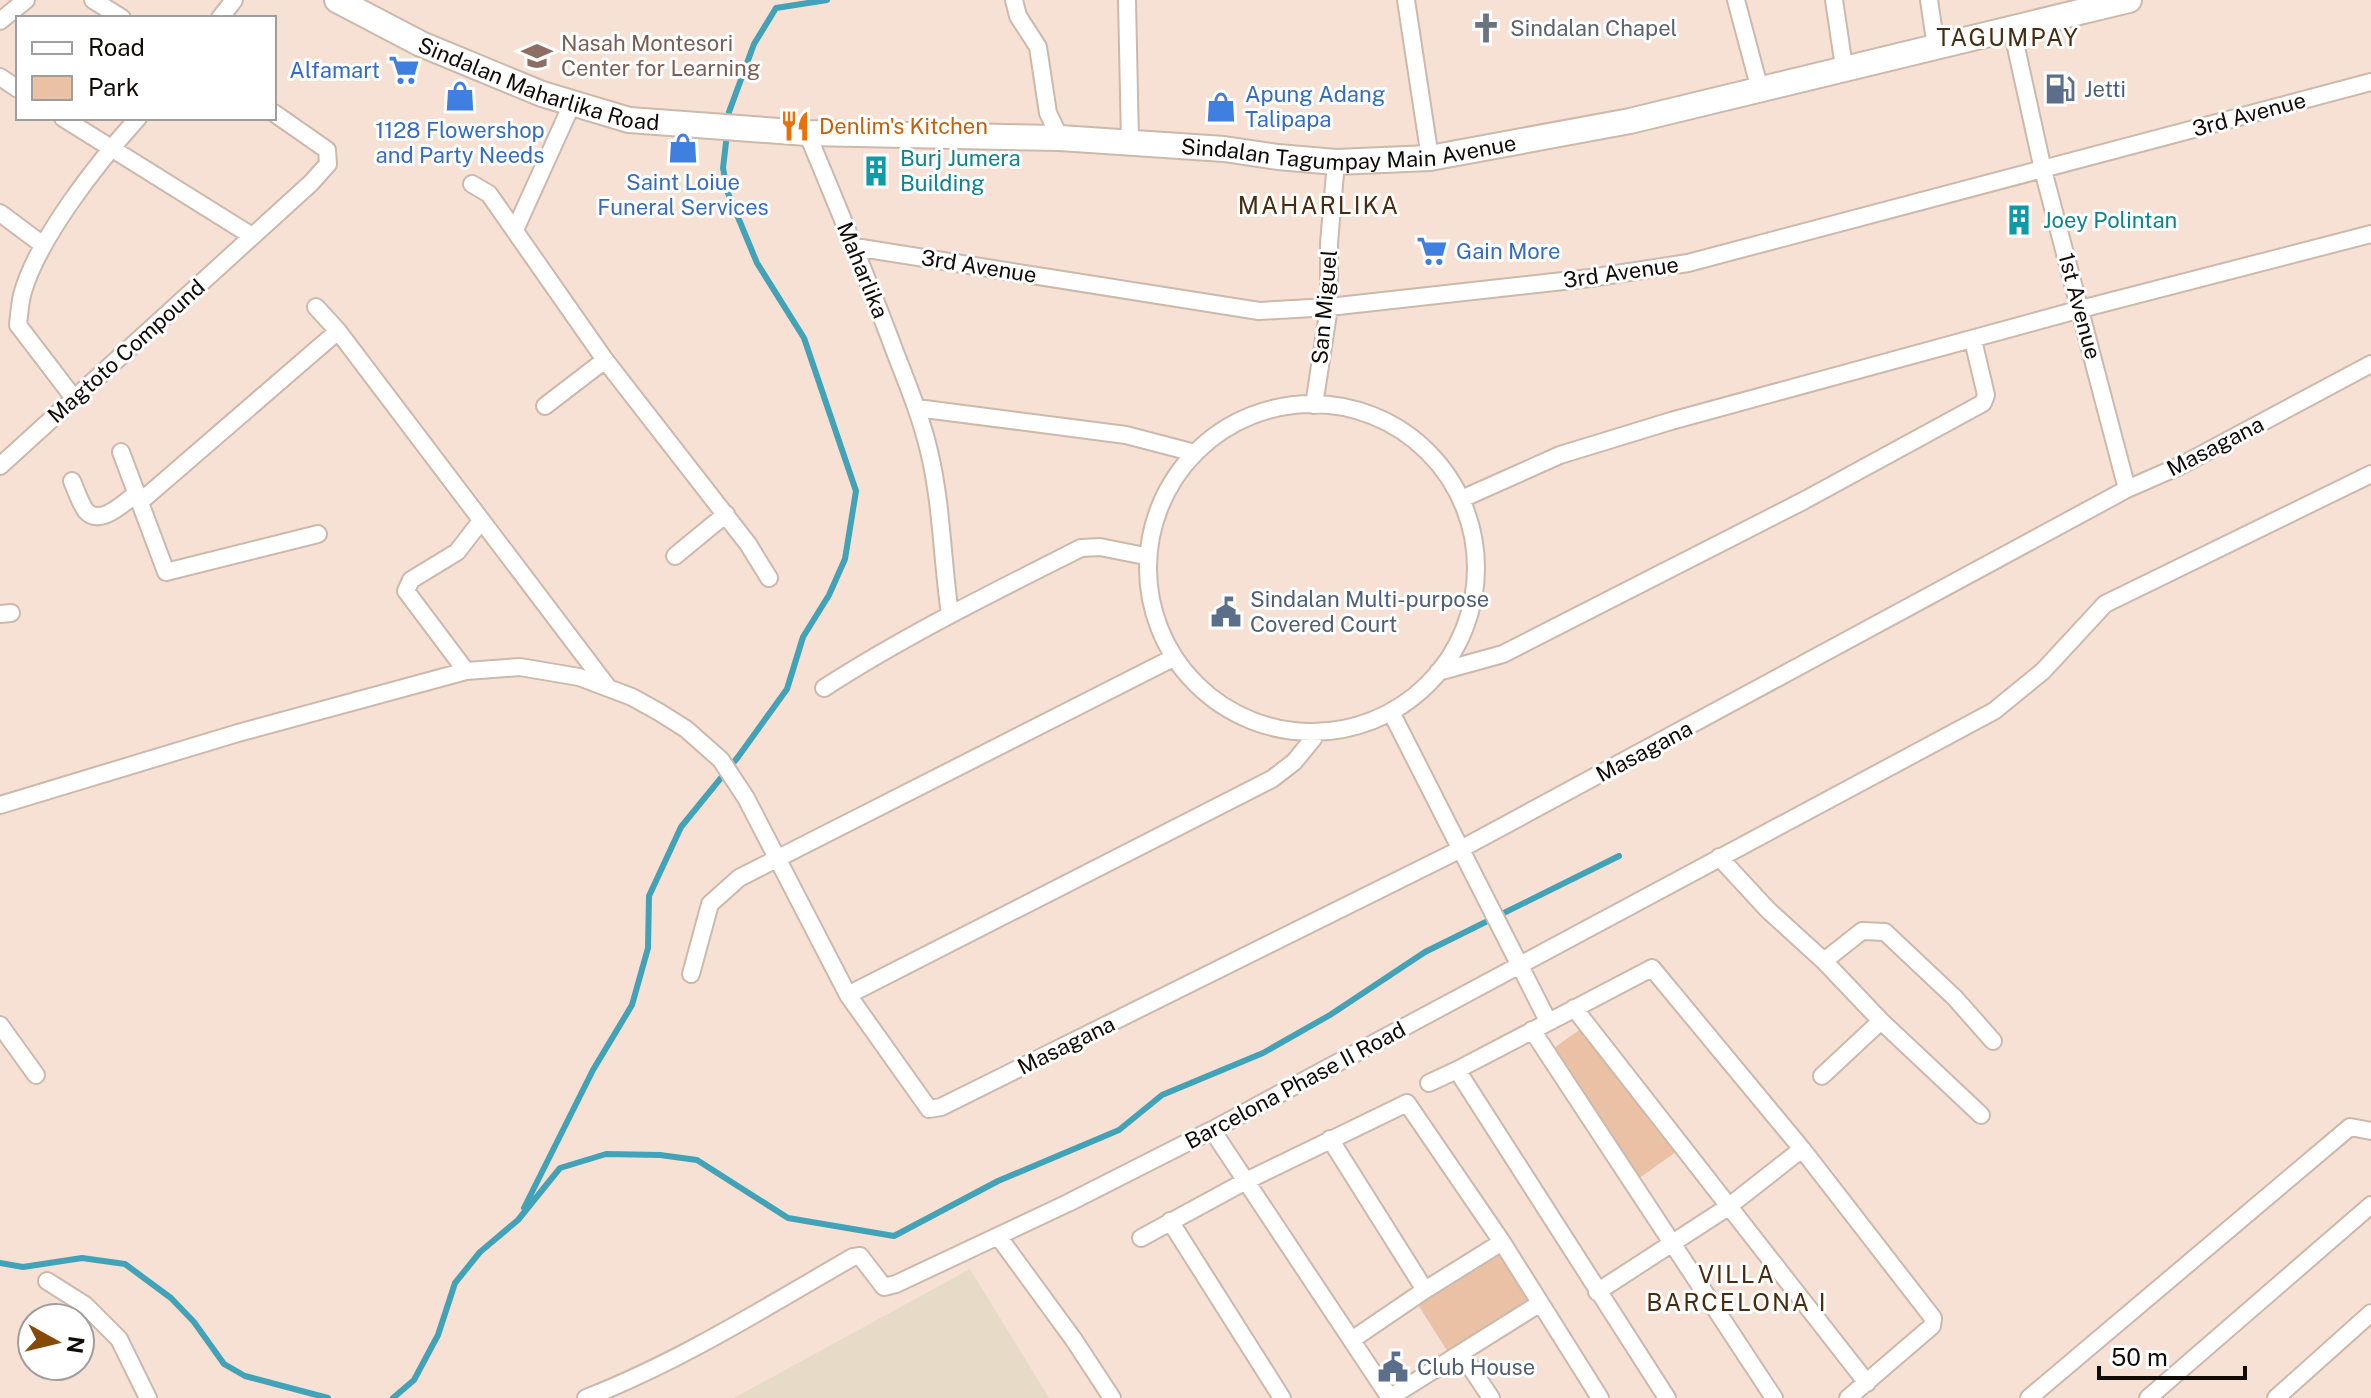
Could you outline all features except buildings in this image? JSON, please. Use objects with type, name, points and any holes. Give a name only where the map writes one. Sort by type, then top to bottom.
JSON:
[{"type":"main road","name":"Sindalan Maharlika Road","points":[[337,0],[421,44],[572,104],[629,120],[752,130]]},
{"type":"main road","points":[[1936,47],[2012,29],[2088,5],[2129,0]]},
{"type":"main road","name":"Sindalan Tagumpay Main Avenue","points":[[752,130],[1060,138],[1224,149],[1336,162],[1430,158],[1630,121],[1936,47]]},
{"type":"street","points":[[0,21],[26,0]]},
{"type":"street","points":[[93,0],[119,16]]},
{"type":"street","points":[[222,16],[234,0]]},
{"type":"street","points":[[1014,0],[1018,16],[1038,47],[1048,113],[1060,138]]},
{"type":"street","points":[[1127,0],[1130,142]]},
{"type":"street","points":[[1406,0],[1430,158]]},
{"type":"street","points":[[1736,0],[1760,90]]},
{"type":"street","points":[[1834,0],[1844,67]]},
{"type":"street","points":[[1929,0],[1936,47]]},
{"type":"street","name":"1st Avenue","points":[[2012,29],[2043,170],[2127,489]]},
{"type":"street","name":"3rd Avenue","points":[[855,247],[1259,311],[1329,307],[1590,278],[1688,263],[2371,82]]},
{"type":"street","points":[[515,230],[572,104]]},
{"type":"street","name":"Magtoto Compound","points":[[0,466],[311,183],[328,164],[327,150],[276,114]]},
{"type":"street","points":[[66,120],[252,236]]},
{"type":"street","points":[[73,397],[18,325],[22,295],[43,245],[110,149],[136,120]]},
{"type":"street","name":"Maharlika","points":[[807,133],[917,408],[936,486],[950,614]]},
{"type":"street","name":"San Miguel","points":[[1314,405],[1329,307],[1329,243],[1336,162]]},
{"type":"street","points":[[472,184],[489,194],[605,360],[726,514],[769,578]]},
{"type":"street","points":[[0,213],[43,245]]},
{"type":"street","points":[[1466,497],[1560,455],[1671,421],[2371,234]]},
{"type":"street","points":[[316,307],[338,331],[608,687]]},
{"type":"street","points":[[72,481],[86,512],[94,516],[102,517],[138,498],[338,331]]},
{"type":"street","points":[[1438,672],[1503,654],[1803,501],[1983,403],[1986,395],[1973,340]]},
{"type":"street","points":[[545,406],[605,360]]},
{"type":"street","name":"Masagana","points":[[848,995],[929,1109],[946,1105],[1459,850],[2127,489],[2182,465],[2371,364]]},
{"type":"street","points":[[1314,405],[1357,409],[1394,426],[1433,453],[1466,497],[1475,533],[1476,559],[1466,624],[1456,647],[1438,672],[1391,712],[1342,733],[1313,739],[1267,728],[1215,697],[1171,659],[1149,593],[1145,556],[1157,507],[1168,481],[1175,468],[1191,452],[1237,423],[1277,407],[1314,405]]},
{"type":"street","points":[[917,408],[1126,435],[1191,452]]},
{"type":"street","points":[[121,452],[166,572],[318,534]]},
{"type":"street","name":"Barcelona Phase II Road","points":[[586,1398],[689,1352],[853,1257],[860,1256],[866,1261],[884,1287],[922,1273],[1212,1130],[1994,711],[2043,671],[2105,604],[2371,474]]},
{"type":"street","points":[[675,556],[726,514]]},
{"type":"street","points":[[466,671],[406,591],[411,580],[457,552],[481,521]]},
{"type":"street","points":[[824,688],[880,652],[1081,548],[1100,547],[1145,556]]},
{"type":"street","points":[[691,974],[710,904],[739,878],[1171,659]]},
{"type":"street","points":[[0,805],[238,733],[466,671],[520,667],[579,677],[632,697],[686,729],[721,760],[735,779],[848,995],[1272,779],[1294,762],[1313,739]]},
{"type":"street","points":[[1391,712],[1548,1021]]},
{"type":"street","points":[[1719,857],[1768,910],[1981,1115]]},
{"type":"street","points":[[1824,961],[1862,931],[1885,932],[1955,998],[1993,1041]]},
{"type":"street","points":[[1429,1083],[1645,971],[1655,969],[1802,1149],[1933,1318],[1932,1326],[1848,1398]]},
{"type":"street","points":[[1574,1008],[1867,1383]]},
{"type":"street","points":[[1822,1076],[1881,1021]]},
{"type":"street","points":[[0,1025],[36,1075]]},
{"type":"street","points":[[1532,1030],[1774,1398]]},
{"type":"street","points":[[1457,1070],[1667,1398]]},
{"type":"street","points":[[1141,1238],[1244,1182],[1407,1103],[1502,1242],[1600,1398]]},
{"type":"street","points":[[2029,1398],[2350,1127],[2371,1131]]},
{"type":"street","points":[[1212,1130],[1390,1398],[1539,1304]]},
{"type":"street","points":[[1330,1139],[1425,1290]]},
{"type":"street","points":[[1597,1292],[1728,1207],[1802,1149]]},
{"type":"street","points":[[2148,1398],[2371,1205]]},
{"type":"street","points":[[1170,1221],[1282,1398]]},
{"type":"street","points":[[998,1236],[1112,1398]]},
{"type":"street","points":[[1353,1339],[1502,1242]]},
{"type":"street","points":[[47,1281],[85,1305],[119,1339],[148,1398]]},
{"type":"street","points":[[2276,1398],[2371,1313]]},
{"type":"street","points":[[1461,1353],[1491,1398]]},
{"type":"shaded area","points":[[970,1269],[1049,1398],[734,1398]]},
{"type":"green space","points":[[1586,1025],[1676,1152],[1638,1179],[1551,1050]]},
{"type":"green space","points":[[1500,1245],[1537,1304],[1451,1357],[1415,1300]]},
{"type":"waterway","points":[[728,123],[729,112],[754,44],[776,8],[827,0]]},
{"type":"waterway","points":[[524,1208],[593,1070],[632,1005],[648,948],[649,896],[681,827],[738,757],[787,689],[803,637],[829,595],[845,559],[856,491],[804,338],[757,263],[728,193],[723,168],[727,134]]},
{"type":"waterway","points":[[393,1398],[414,1380],[438,1335],[455,1283],[480,1252],[518,1220],[560,1168],[606,1154],[660,1155],[697,1160],[788,1218],[894,1236],[998,1181],[1119,1130],[1162,1095],[1263,1053],[1330,1015],[1425,952],[1619,856]]},
{"type":"waterway","points":[[0,1263],[23,1267],[82,1258],[125,1264],[171,1298],[194,1322],[224,1364],[245,1376],[328,1398]]},
{"type":"place","name":"Sindalan Chapel","points":[[1486,28]]},
{"type":"place","name":"Nasah Montesori Center for Learning","points":[[537,56]]},
{"type":"place","name":"Alfamart","points":[[404,70]]},
{"type":"place","name":"Jetti","points":[[2060,89]]},
{"type":"place","name":"1128 Flowershop and Party Needs","points":[[460,96]]},
{"type":"place","name":"Apung Adang Talipapa","points":[[1221,107]]},
{"type":"place","name":"Denlim's Kitchen","points":[[795,126]]},
{"type":"place","name":"Saint Loiue Funeral Services","points":[[683,148]]},
{"type":"place","name":"Burj Jumera Building","points":[[876,171]]},
{"type":"place","name":"Joey Polintan","points":[[2019,220]]},
{"type":"place","name":"Gain More","points":[[1432,251]]},
{"type":"place","name":"Sindalan Multi-purpose Covered Court","points":[[1226,612]]},
{"type":"place","name":"Club House","points":[[1393,1367]]},
{"type":"district","name":"TAGUMPAY","points":[[2008,38]]},
{"type":"district","name":"MAHARLIKA","points":[[1319,206]]},
{"type":"district","name":"VILLA BARCELONA I","points":[[1737,1289]]}]
